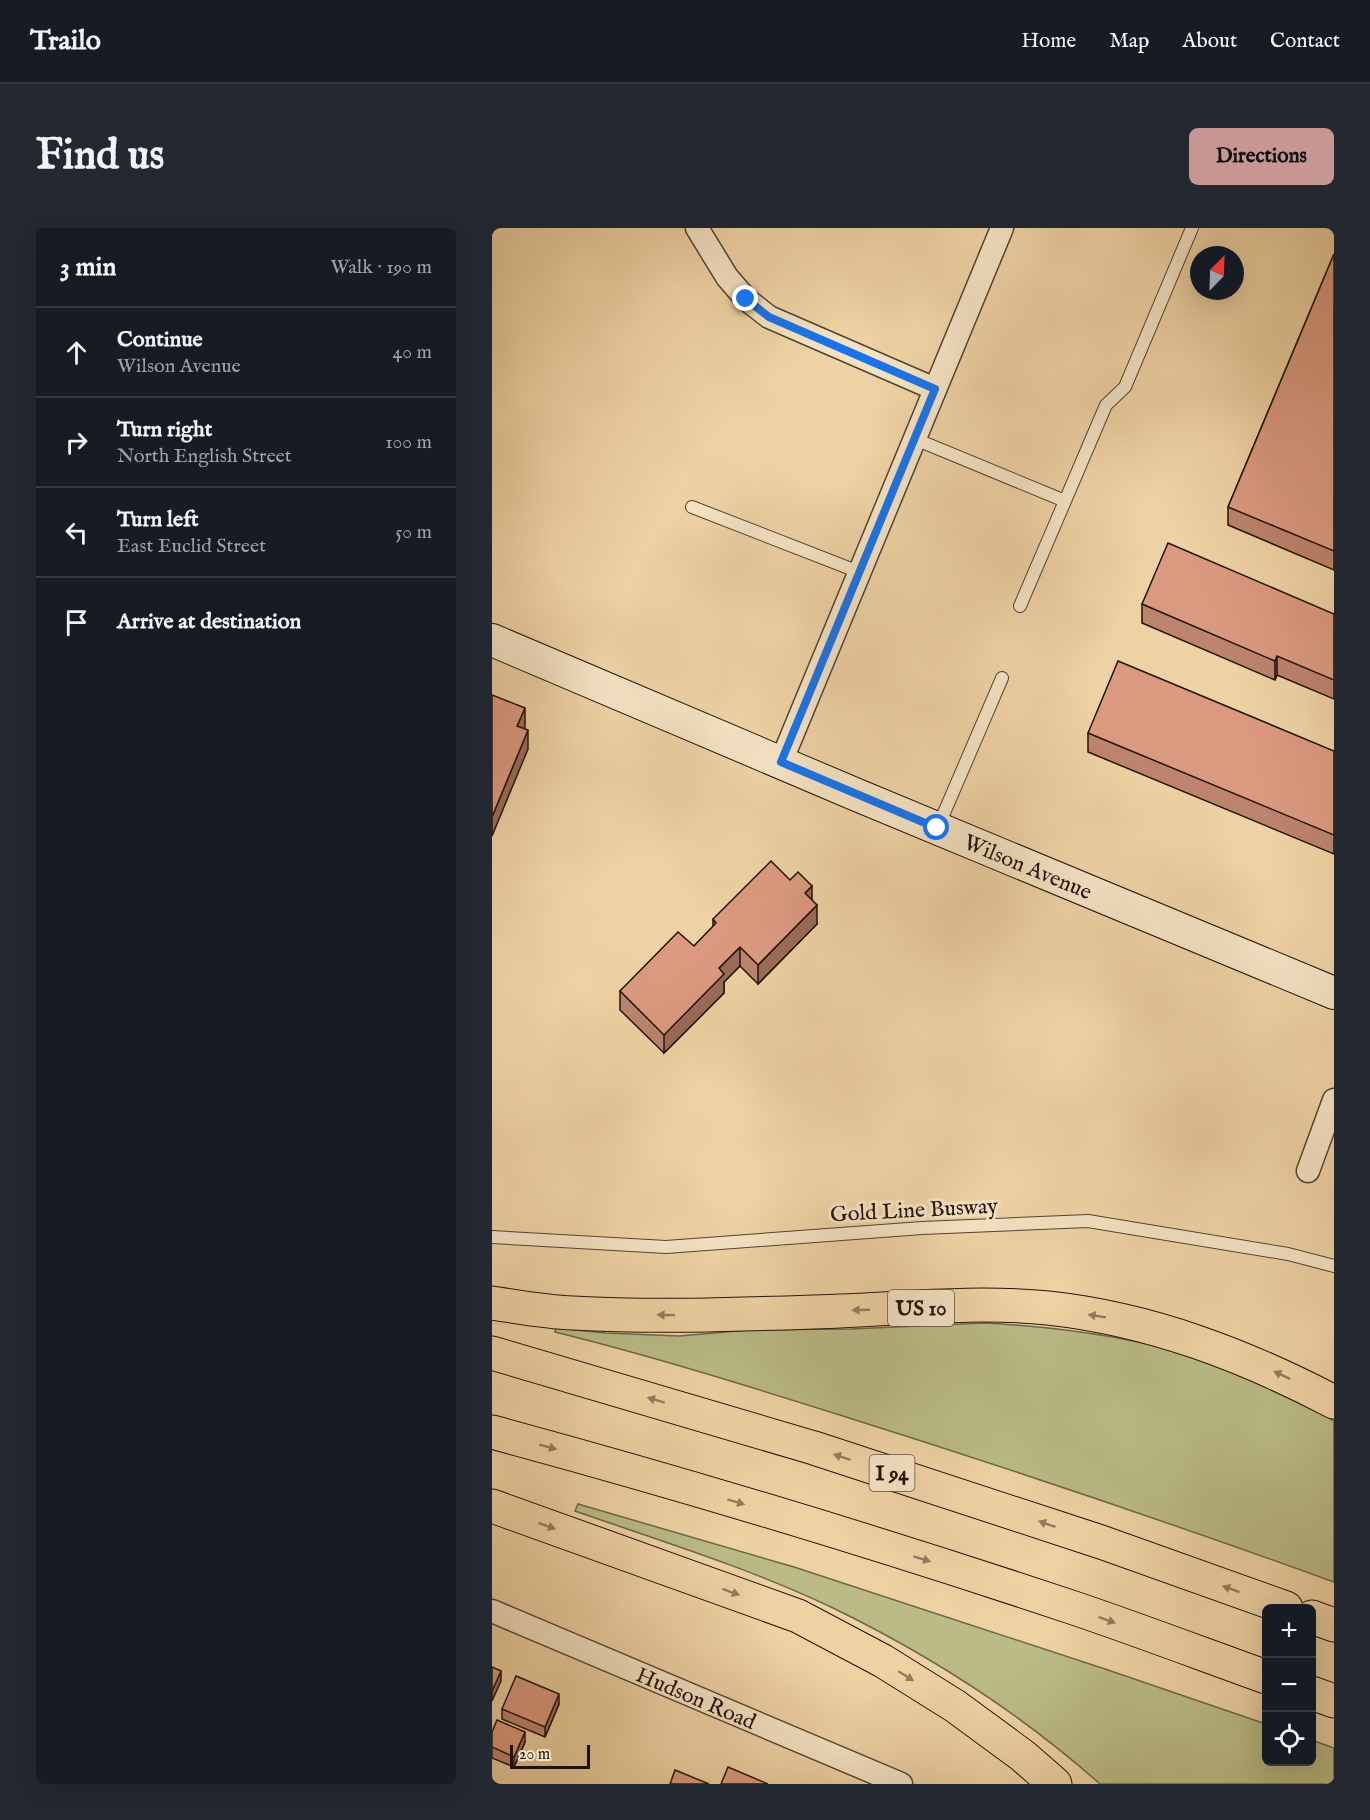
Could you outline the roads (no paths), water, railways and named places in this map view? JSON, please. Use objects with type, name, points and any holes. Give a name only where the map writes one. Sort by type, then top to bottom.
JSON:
[{"type":"highway","name":"US 10","points":[[492,1303],[572,1313],[710,1316],[976,1306],[1047,1308],[1145,1325],[1214,1347],[1280,1374],[1334,1402]]},
{"type":"highway","name":"I 94","points":[[492,1353],[814,1448],[1101,1542],[1275,1604]]},
{"type":"highway","points":[[492,1432],[624,1468],[942,1565],[1076,1609],[1262,1676]]},
{"type":"highway","points":[[492,1506],[798,1616],[883,1661],[955,1706],[1023,1756],[1055,1784]]},
{"type":"highway","points":[[1316,1619],[1334,1625]]},
{"type":"highway","points":[[1316,1695],[1334,1701]]},
{"type":"street","points":[[697,228],[727,277],[746,299],[769,317],[935,389]]},
{"type":"street","points":[[781,762],[1002,228]]},
{"type":"street","name":"Wilson Avenue","points":[[492,640],[1334,993]]},
{"type":"street","points":[[1308,1171],[1334,1100]]},
{"type":"street","name":"Hudson Road","points":[[492,1611],[901,1784]]},
{"type":"lane","points":[[1020,606],[1106,405],[1125,387],[1192,228]]},
{"type":"lane","points":[[915,439],[1065,501]]},
{"type":"lane","points":[[692,507],[859,572]]},
{"type":"lane","points":[[937,828],[1002,678]]},
{"type":"lane","name":"Gold Line Busway","points":[[492,1237],[666,1247],[922,1228],[1088,1221],[1288,1254],[1334,1266]]}]
